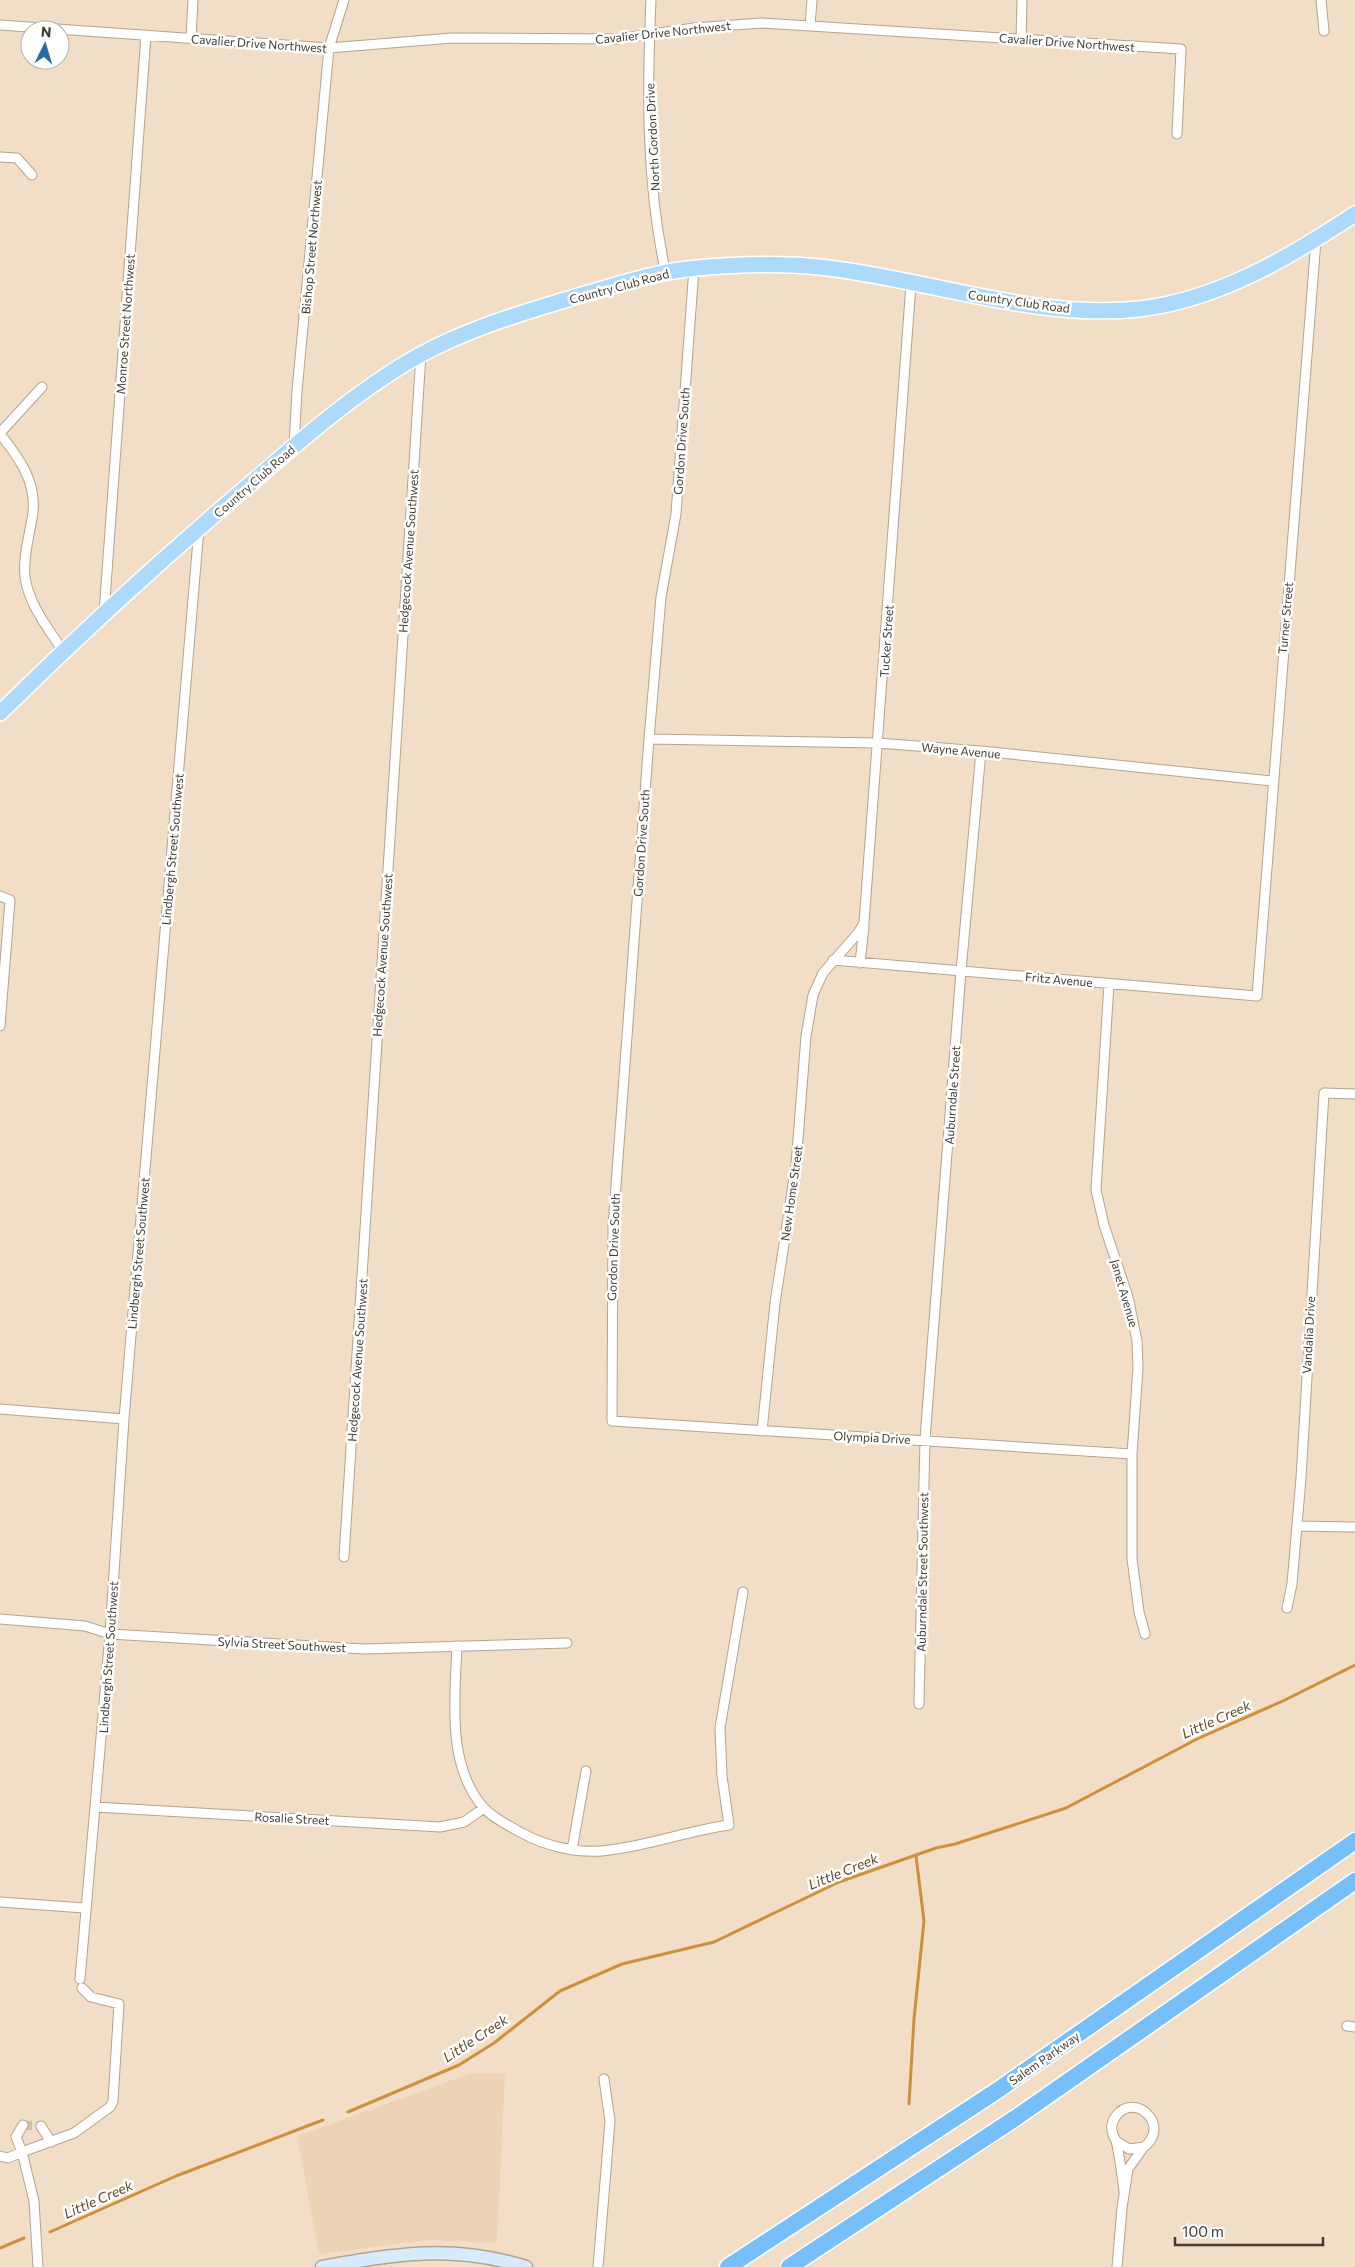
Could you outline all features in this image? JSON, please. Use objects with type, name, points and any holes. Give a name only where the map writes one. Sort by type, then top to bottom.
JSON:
[{"type":"highway","name":"Salem Parkway","points":[[728,2267],[998,2090],[1355,1841]]},
{"type":"highway","points":[[789,2267],[1017,2117],[1355,1881]]},
{"type":"main road","name":"Country Club Road","points":[[0,713],[63,651],[294,445],[383,378],[421,354],[466,332],[603,289],[666,274],[694,268],[764,264],[828,268],[1048,307],[1094,311],[1139,309],[1181,301],[1220,289],[1316,240],[1355,214]]},
{"type":"street","points":[[191,38],[193,0]]},
{"type":"street","name":"Bishop Street Northwest","points":[[294,445],[330,48],[344,0]]},
{"type":"street","name":"North Gordon Drive","points":[[651,0],[650,129],[660,246],[666,274]]},
{"type":"street","points":[[810,26],[812,0]]},
{"type":"street","points":[[1022,0],[1022,39]]},
{"type":"street","points":[[1320,0],[1324,31]]},
{"type":"street","name":"Cavalier Drive Northwest","points":[[0,25],[330,48],[452,38],[617,39],[738,24],[810,26],[1181,49],[1177,134]]},
{"type":"street","name":"Monroe Street Northwest","points":[[104,614],[146,35]]},
{"type":"street","points":[[0,157],[17,158],[32,174]]},
{"type":"street","name":"Turner Street","points":[[1257,996],[1272,781],[1316,240]]},
{"type":"street","name":"Gordon Drive South","points":[[612,1421],[613,1226],[661,597],[676,514],[694,268]]},
{"type":"street","name":"Tucker Street","points":[[860,963],[911,284]]},
{"type":"street","name":"Hedgecock Avenue Southwest","points":[[344,1557],[421,354]]},
{"type":"street","points":[[42,387],[0,433],[23,464],[33,490],[33,516],[25,556],[27,588],[38,612],[63,651]]},
{"type":"street","name":"Lindbergh Street Southwest","points":[[80,1979],[84,1908],[110,1634],[124,1419],[199,528]]},
{"type":"street","name":"Wayne Avenue","points":[[649,740],[878,743],[981,751],[1272,781]]},
{"type":"street","name":"Auburndale Street","points":[[925,1439],[961,971],[981,751]]},
{"type":"street","points":[[0,896],[10,900],[0,1026]]},
{"type":"street","points":[[833,960],[858,933],[864,923]]},
{"type":"street","points":[[833,960],[860,963]]},
{"type":"street","name":"New Home Street","points":[[762,1431],[775,1303],[796,1166],[806,1036],[813,994],[823,973],[833,960]]},
{"type":"street","name":"Fritz Avenue","points":[[860,963],[1257,996]]},
{"type":"street","name":"Janet Avenue","points":[[1109,984],[1096,1190],[1104,1225],[1128,1298],[1136,1334],[1138,1368],[1132,1454],[1132,1559],[1139,1612],[1145,1634]]},
{"type":"street","name":"Vandalia Drive","points":[[1287,1608],[1292,1584],[1297,1526],[1324,1093],[1355,1094]]},
{"type":"street","points":[[0,1409],[124,1419]]},
{"type":"street","name":"Olympia Drive","points":[[612,1421],[925,1439],[1132,1454]]},
{"type":"street","name":"Auburndale Street Southwest","points":[[919,1704],[925,1439]]},
{"type":"street","points":[[1297,1526],[1355,1527]]},
{"type":"street","points":[[457,1646],[455,1709],[458,1751],[471,1787],[484,1808],[531,1839],[572,1850],[601,1851],[626,1848],[694,1830],[729,1825],[722,1776],[720,1728],[743,1592]]},
{"type":"street","name":"Sylvia Street Southwest","points":[[0,1619],[85,1626],[110,1634],[364,1649],[567,1643]]},
{"type":"street","points":[[572,1850],[586,1771]]},
{"type":"street","name":"Rosalie Street","points":[[95,1807],[440,1827],[464,1822],[484,1808]]},
{"type":"street","points":[[0,1902],[84,1908]]},
{"type":"street","points":[[0,2156],[8,2158],[74,2132],[110,2107],[113,2101],[119,2004],[91,1997],[82,1988]]},
{"type":"street","points":[[598,2267],[610,2122],[604,2079]]},
{"type":"street","points":[[1117,2267],[1128,2169],[1144,2146],[1151,2140],[1154,2125],[1150,2116],[1143,2110],[1134,2107],[1124,2109],[1117,2114],[1112,2123],[1112,2132],[1116,2141],[1124,2192]]},
{"type":"street","points":[[23,2125],[16,2137],[22,2152],[35,2212],[38,2267]]},
{"type":"street","points":[[41,2126],[51,2142]]},
{"type":"street","points":[[1116,2141],[1128,2149],[1144,2146]]},
{"type":"street","points":[[322,2267],[386,2256],[437,2252],[482,2256],[526,2267]]},
{"type":"shaded area","points":[[472,2073],[505,2073],[497,2243],[428,2240],[319,2254],[297,2136]]},
{"type":"waterway","name":"Little Creek","points":[[348,2112],[459,2065],[494,2043],[560,1991],[622,1964],[714,1942],[839,1882],[936,1848],[955,1844],[1066,1808],[1197,1739],[1285,1700],[1355,1665]]},
{"type":"waterway","points":[[909,2104],[914,2019],[924,1921],[916,1856]]},
{"type":"waterway","name":"Little Creek","points":[[50,2232],[176,2176],[323,2120]]},
{"type":"waterway","name":"Little Creek","points":[[0,2248],[24,2238]]},
{"type":"tunnel","points":[[23,2125],[41,2126]]}]
